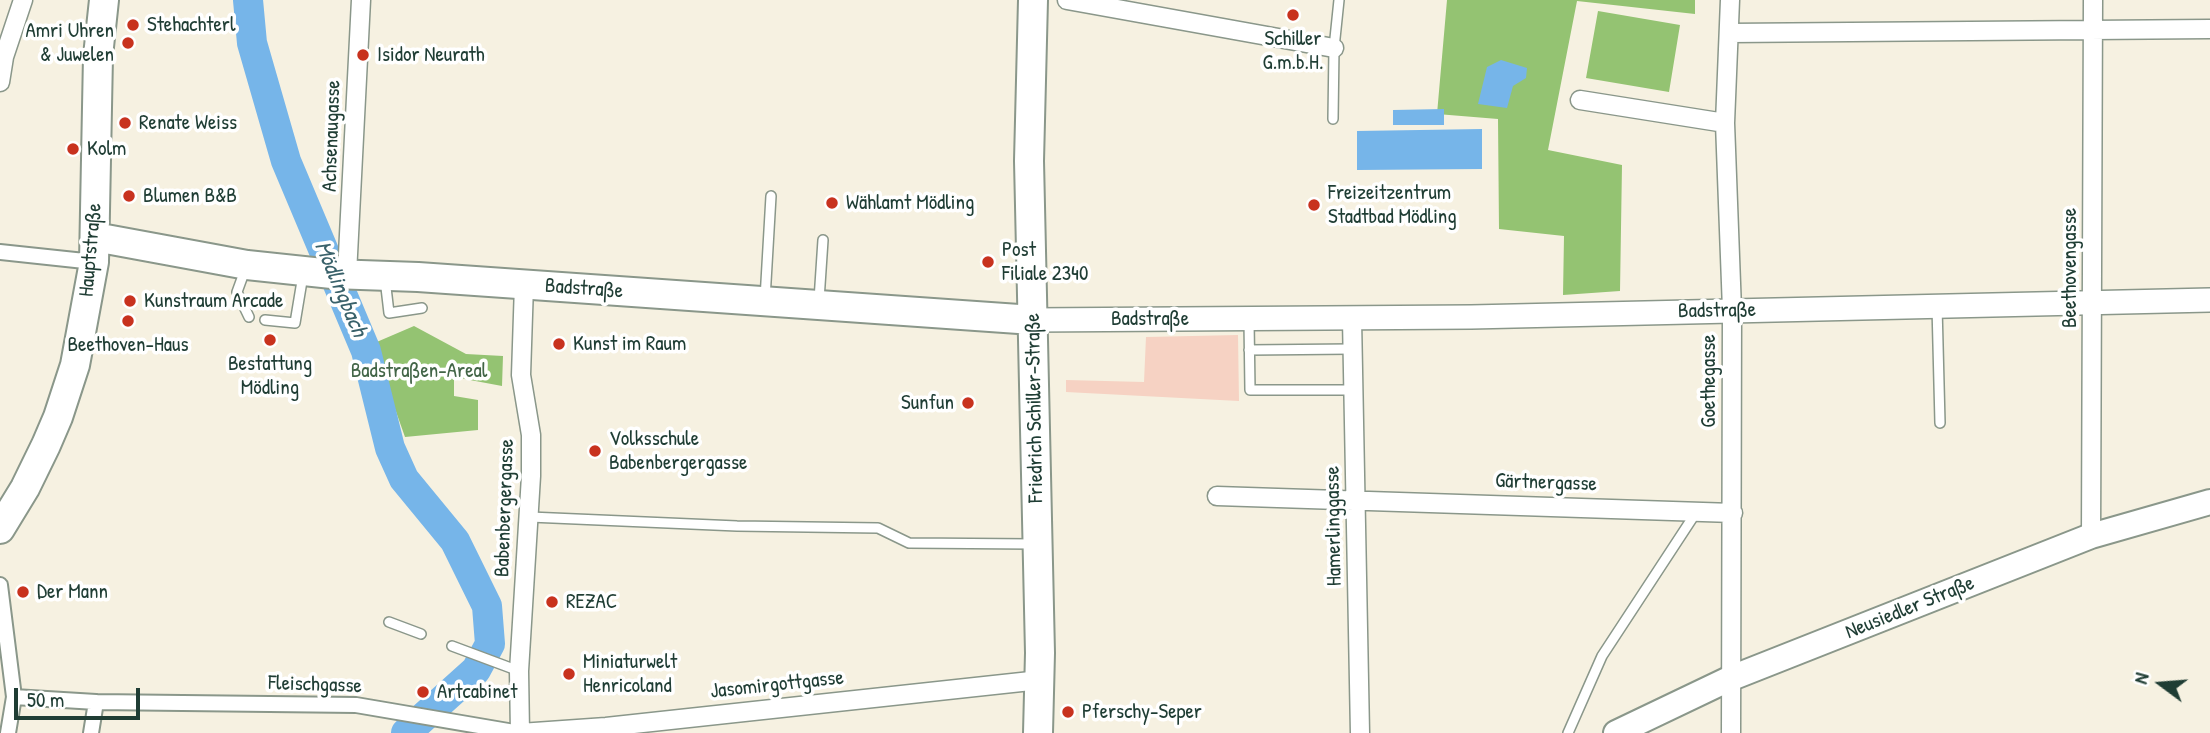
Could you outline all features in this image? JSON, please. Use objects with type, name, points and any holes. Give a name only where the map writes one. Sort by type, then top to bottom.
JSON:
[{"type":"main road","name":"Hauptstraße","points":[[0,529],[25,488],[58,417],[69,386],[94,250],[98,56],[104,0]]},
{"type":"main road","name":"Friedrich Schiller-Straße","points":[[1033,0],[1029,161],[1038,544],[1038,733]]},
{"type":"main road","name":"Badstraße","points":[[94,250],[328,273],[1034,320]]},
{"type":"main road","name":"Neusiedler Straße","points":[[1616,733],[1729,679],[2091,536],[2210,502]]},
{"type":"street","points":[[0,82],[4,57],[23,0]]},
{"type":"street","name":"Achsenaugasse","points":[[328,273],[361,0]]},
{"type":"street","points":[[1067,0],[1334,48]]},
{"type":"street","name":"Goethegasse","points":[[1730,0],[1725,123],[1732,310],[1733,513],[1729,679],[1731,733]]},
{"type":"street","name":"Beethovengasse","points":[[2091,536],[2093,0]]},
{"type":"street","points":[[1730,33],[2210,29]]},
{"type":"street","points":[[1580,100],[1725,123]]},
{"type":"street","points":[[0,253],[94,250]]},
{"type":"street","name":"Babenbergergasse","points":[[520,733],[519,671],[530,517],[531,435],[521,375],[524,285]]},
{"type":"street","name":"Badstraße","points":[[1034,320],[1352,319],[2210,300]]},
{"type":"street","name":"Hamerlinggasse","points":[[1352,319],[1360,733]]},
{"type":"street","name":"Gärtnergasse","points":[[1217,496],[1733,513]]},
{"type":"street","points":[[0,585],[14,697],[8,733]]},
{"type":"street","name":"Jasomirgottgasse","points":[[520,733],[606,730],[1040,680]]},
{"type":"street","name":"Fleischgasse","points":[[14,697],[96,702],[356,705],[520,733]]},
{"type":"street","points":[[91,733],[96,702]]},
{"type":"lane","points":[[1333,119],[1334,48],[1339,0]]},
{"type":"lane","points":[[765,302],[771,196]]},
{"type":"lane","points":[[819,306],[824,240]]},
{"type":"lane","points":[[247,265],[237,292],[249,317]]},
{"type":"lane","points":[[265,320],[295,323],[328,273]]},
{"type":"lane","points":[[385,276],[388,313],[422,308]]},
{"type":"lane","points":[[1937,306],[1940,423]]},
{"type":"lane","points":[[1249,319],[1250,390],[1353,390]]},
{"type":"lane","points":[[1250,350],[1352,349]]},
{"type":"lane","points":[[1568,733],[1602,656],[1697,511]]},
{"type":"lane","points":[[530,517],[763,527],[878,528],[909,543],[1038,544]]},
{"type":"lane","points":[[389,622],[421,634]]},
{"type":"lane","points":[[452,646],[519,671]]},
{"type":"shaded area","points":[[1238,335],[1239,401],[1066,392],[1066,380],[1144,382],[1146,337]]},
{"type":"green space","points":[[1447,0],[1695,0],[1695,14],[1577,1],[1548,150],[1622,165],[1620,291],[1563,295],[1564,236],[1499,229],[1498,119],[1437,114]]},
{"type":"green space","points":[[1598,11],[1680,25],[1669,92],[1586,78]]},
{"type":"green space","name":"Badstraßen-Areal","points":[[414,326],[466,354],[503,356],[502,386],[454,377],[454,396],[478,400],[478,430],[405,437],[372,344]]},
{"type":"water","points":[[1501,60],[1527,68],[1526,78],[1513,86],[1507,108],[1478,104],[1487,67]]},
{"type":"water","points":[[1444,109],[1444,125],[1393,125],[1393,110]]},
{"type":"water","points":[[1482,129],[1482,169],[1357,170],[1357,131]]},
{"type":"waterway","name":"Mödlingbach","points":[[248,0],[252,43],[286,161],[366,351],[390,448],[404,479],[455,541],[487,606],[490,644],[476,670],[406,733]]},
{"type":"place","name":"Schiller G.m.b.H.","points":[[1293,15]]},
{"type":"place","name":"Stehachterl","points":[[133,25]]},
{"type":"place","name":"Amri Uhren & Juwelen","points":[[128,43]]},
{"type":"place","name":"Isidor Neurath","points":[[363,55]]},
{"type":"place","name":"Renate Weiss","points":[[125,123]]},
{"type":"place","name":"Kolm","points":[[73,149]]},
{"type":"place","name":"Blumen B&B","points":[[129,196]]},
{"type":"place","name":"Wählamt Mödling","points":[[832,203]]},
{"type":"place","name":"Freizeitzentrum Stadtbad Mödling","points":[[1314,205]]},
{"type":"place","name":"Post Filiale 2340","points":[[988,262]]},
{"type":"place","name":"Kunstraum Arcade","points":[[130,301]]},
{"type":"place","name":"Beethoven-Haus","points":[[128,321]]},
{"type":"place","name":"Bestattung Mödling","points":[[270,340]]},
{"type":"place","name":"Kunst im Raum","points":[[559,344]]},
{"type":"place","name":"Sunfun","points":[[968,403]]},
{"type":"place","name":"Volksschule Babenbergergasse","points":[[595,451]]},
{"type":"place","name":"Der Mann","points":[[23,592]]},
{"type":"place","name":"REZAC","points":[[552,602]]},
{"type":"place","name":"Miniaturwelt Henricoland","points":[[569,674]]},
{"type":"place","name":"Artcabinet","points":[[423,692]]},
{"type":"place","name":"Pferschy-Seper","points":[[1068,712]]}]
